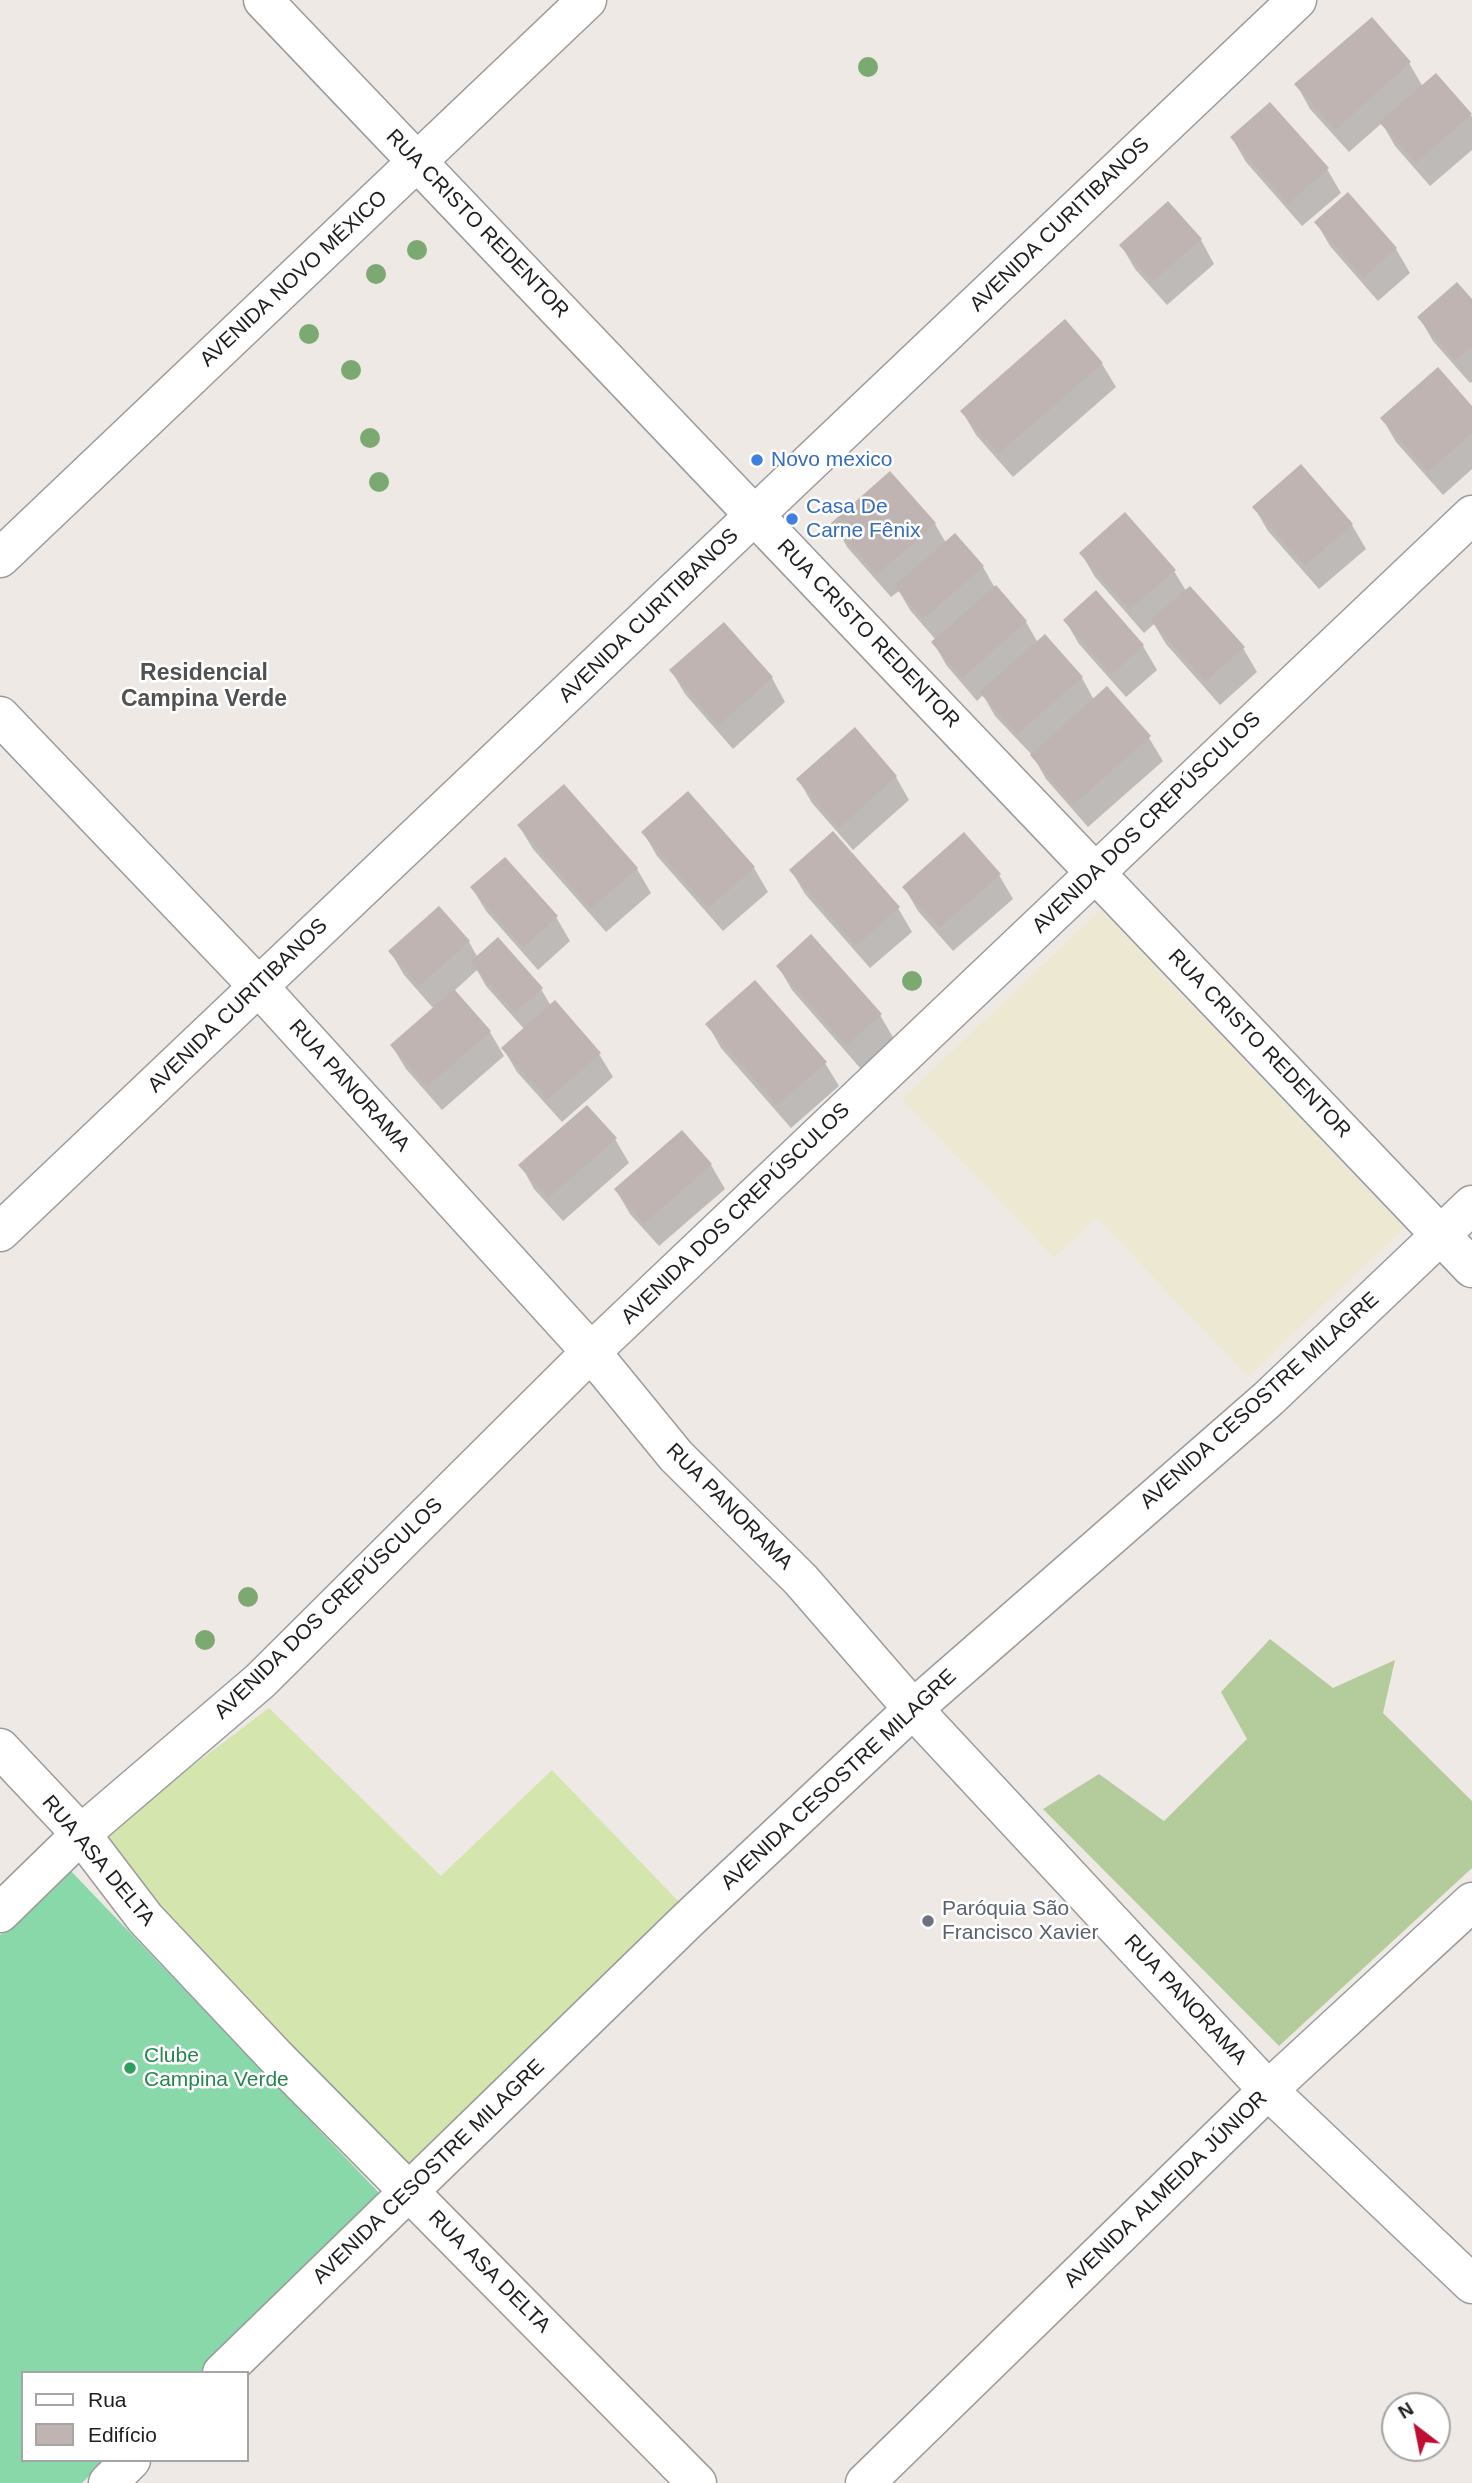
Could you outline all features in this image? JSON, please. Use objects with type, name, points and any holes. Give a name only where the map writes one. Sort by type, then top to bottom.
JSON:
[{"type":"street","name":"RUA CRISTO REDENTOR","points":[[263,0],[1472,1268]]},
{"type":"street","name":"AVENIDA NOVO MÉXICO","points":[[0,558],[587,0]]},
{"type":"street","name":"AVENIDA CURITIBANOS","points":[[0,1232],[1297,0]]},
{"type":"street","name":"AVENIDA DOS CREPÚSCULOS","points":[[0,1913],[81,1834],[260,1681],[591,1352],[1472,515]]},
{"type":"street","name":"RUA PANORAMA","points":[[0,716],[259,986],[591,1352],[676,1456],[801,1580],[913,1709],[1268,2090],[1472,2284]]},
{"type":"street","name":"AVENIDA CESOSTRE MILAGRE","points":[[224,2371],[689,1919],[913,1709],[1268,1399],[1472,1205]]},
{"type":"street","name":"RUA ASA DELTA","points":[[0,1748],[81,1834],[145,1918],[187,1964],[697,2483]]},
{"type":"street","name":"AVENIDA ALMEIDA JÚNIOR","points":[[865,2483],[1268,2090],[1472,1902]]},
{"type":"street","points":[[108,2483],[129,2462]]},
{"type":"shaded area","points":[[1100,910],[1404,1228],[1248,1377],[1097,1218],[1054,1258],[902,1099]]},
{"type":"green space","points":[[1270,1639],[1333,1688],[1395,1660],[1383,1713],[1472,1801],[1472,1868],[1279,2046],[1043,1809],[1099,1774],[1164,1821],[1247,1739],[1221,1692]]},
{"type":"green space","points":[[269,1708],[441,1876],[552,1770],[706,1930],[430,2194],[97,1838]]},
{"type":"green space","name":"Clube Campina Verde","points":[[69,1869],[384,2198],[201,2371],[21,2371],[21,2462],[104,2462],[82,2483],[0,2483],[0,1935]]},
{"type":"building","points":[[1372,17],[1411,62],[1335,130],[1294,84]]},
{"type":"building","points":[[1436,73],[1472,114],[1416,163],[1379,122]]},
{"type":"building","points":[[1270,102],[1329,168],[1288,204],[1230,137]]},
{"type":"building","points":[[1348,192],[1397,248],[1363,278],[1314,222]]},
{"type":"building","points":[[1168,201],[1202,239],[1152,282],[1119,245]]},
{"type":"building","points":[[1457,282],[1472,299],[1472,346],[1455,361],[1417,317]]},
{"type":"building","points":[[1065,319],[1103,363],[998,454],[960,411]]},
{"type":"building","points":[[1438,367],[1472,406],[1472,433],[1428,472],[1380,418]]},
{"type":"building","points":[[1301,464],[1353,524],[1305,566],[1252,507]]},
{"type":"building","points":[[890,471],[936,523],[877,575],[831,523]]},
{"type":"building","points":[[1125,512],[1176,570],[1129,610],[1079,553]]},
{"type":"building","points":[[955,533],[984,566],[923,619],[894,586]]},
{"type":"building","points":[[996,585],[1027,621],[962,678],[931,642]]},
{"type":"building","points":[[1190,586],[1245,647],[1205,682],[1150,620]]},
{"type":"building","points":[[1096,590],[1144,645],[1111,675],[1063,620]]},
{"type":"building","points":[[724,622],[773,677],[718,726],[669,670]]},
{"type":"building","points":[[1045,634],[1083,677],[1017,734],[979,692]]},
{"type":"building","points":[[1107,686],[1151,736],[1073,805],[1030,755]]},
{"type":"building","points":[[855,727],[897,776],[839,828],[796,779]]},
{"type":"building","points":[[564,784],[638,868],[591,909],[517,825]]},
{"type":"building","points":[[688,791],[755,867],[708,908],[641,832]]},
{"type":"building","points":[[833,831],[900,907],[856,946],[789,870]]},
{"type":"building","points":[[964,832],[1001,874],[939,928],[902,887]]},
{"type":"building","points":[[505,857],[558,916],[523,948],[470,887]]},
{"type":"building","points":[[439,906],[470,941],[419,986],[388,951]]},
{"type":"building","points":[[811,934],[882,1014],[846,1046],[776,966]]},
{"type":"building","points":[[498,937],[543,988],[515,1013],[470,962]]},
{"type":"building","points":[[755,980],[827,1062],[777,1105],[705,1024]]},
{"type":"building","points":[[454,989],[491,1031],[427,1087],[390,1045]]},
{"type":"building","points":[[555,1000],[601,1053],[547,1100],[501,1048]]},
{"type":"building","points":[[587,1105],[617,1138],[548,1198],[518,1165]]},
{"type":"building","points":[[682,1130],[712,1164],[644,1224],[614,1189]]},
{"type":"place","name":"Novo mexico","points":[[757,460]]},
{"type":"place","name":"Casa De Carne Fênix","points":[[792,519]]},
{"type":"place","name":"Paróquia São Francisco Xavier","points":[[928,1921]]},
{"type":"place","name":"Clube Campina Verde","points":[[130,2068]]},
{"type":"district","name":"Residencial Campina Verde","points":[[204,687]]}]
